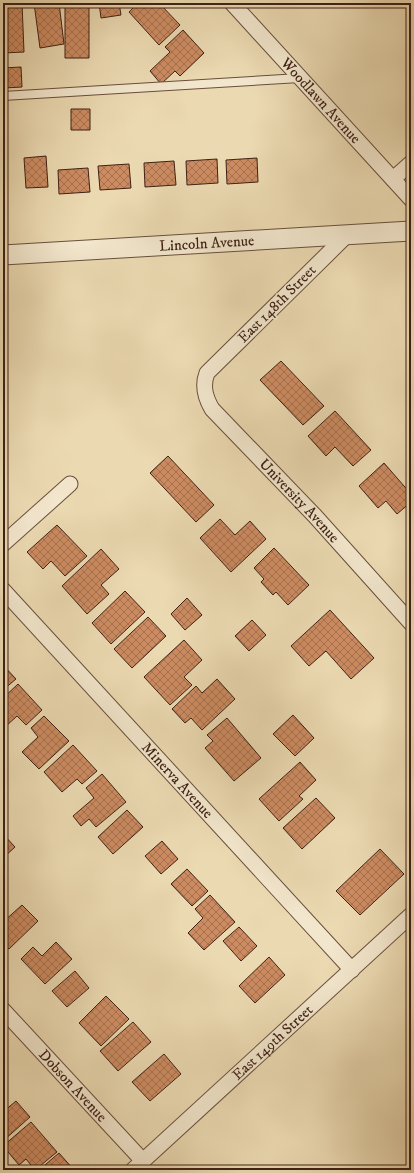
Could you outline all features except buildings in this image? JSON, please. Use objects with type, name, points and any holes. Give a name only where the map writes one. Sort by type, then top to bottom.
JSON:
[{"type":"street","name":"Woodlawn Avenue","points":[[232,3],[411,199]]},
{"type":"street","points":[[393,179],[411,163]]},
{"type":"street","name":"Lincoln Avenue","points":[[3,255],[411,231]]},
{"type":"street","name":"East 148th Street","points":[[207,373],[347,235]]},
{"type":"street","name":"University Avenue","points":[[207,373],[204,387],[205,397],[212,409],[314,516],[411,623]]},
{"type":"street","points":[[3,544],[70,484]]},
{"type":"street","name":"Minerva Avenue","points":[[3,590],[352,970]]},
{"type":"street","name":"East 149th Street","points":[[138,1166],[411,915]]},
{"type":"street","name":"Dobson Avenue","points":[[3,1010],[138,1166]]},
{"type":"lane","points":[[3,96],[300,78]]}]
